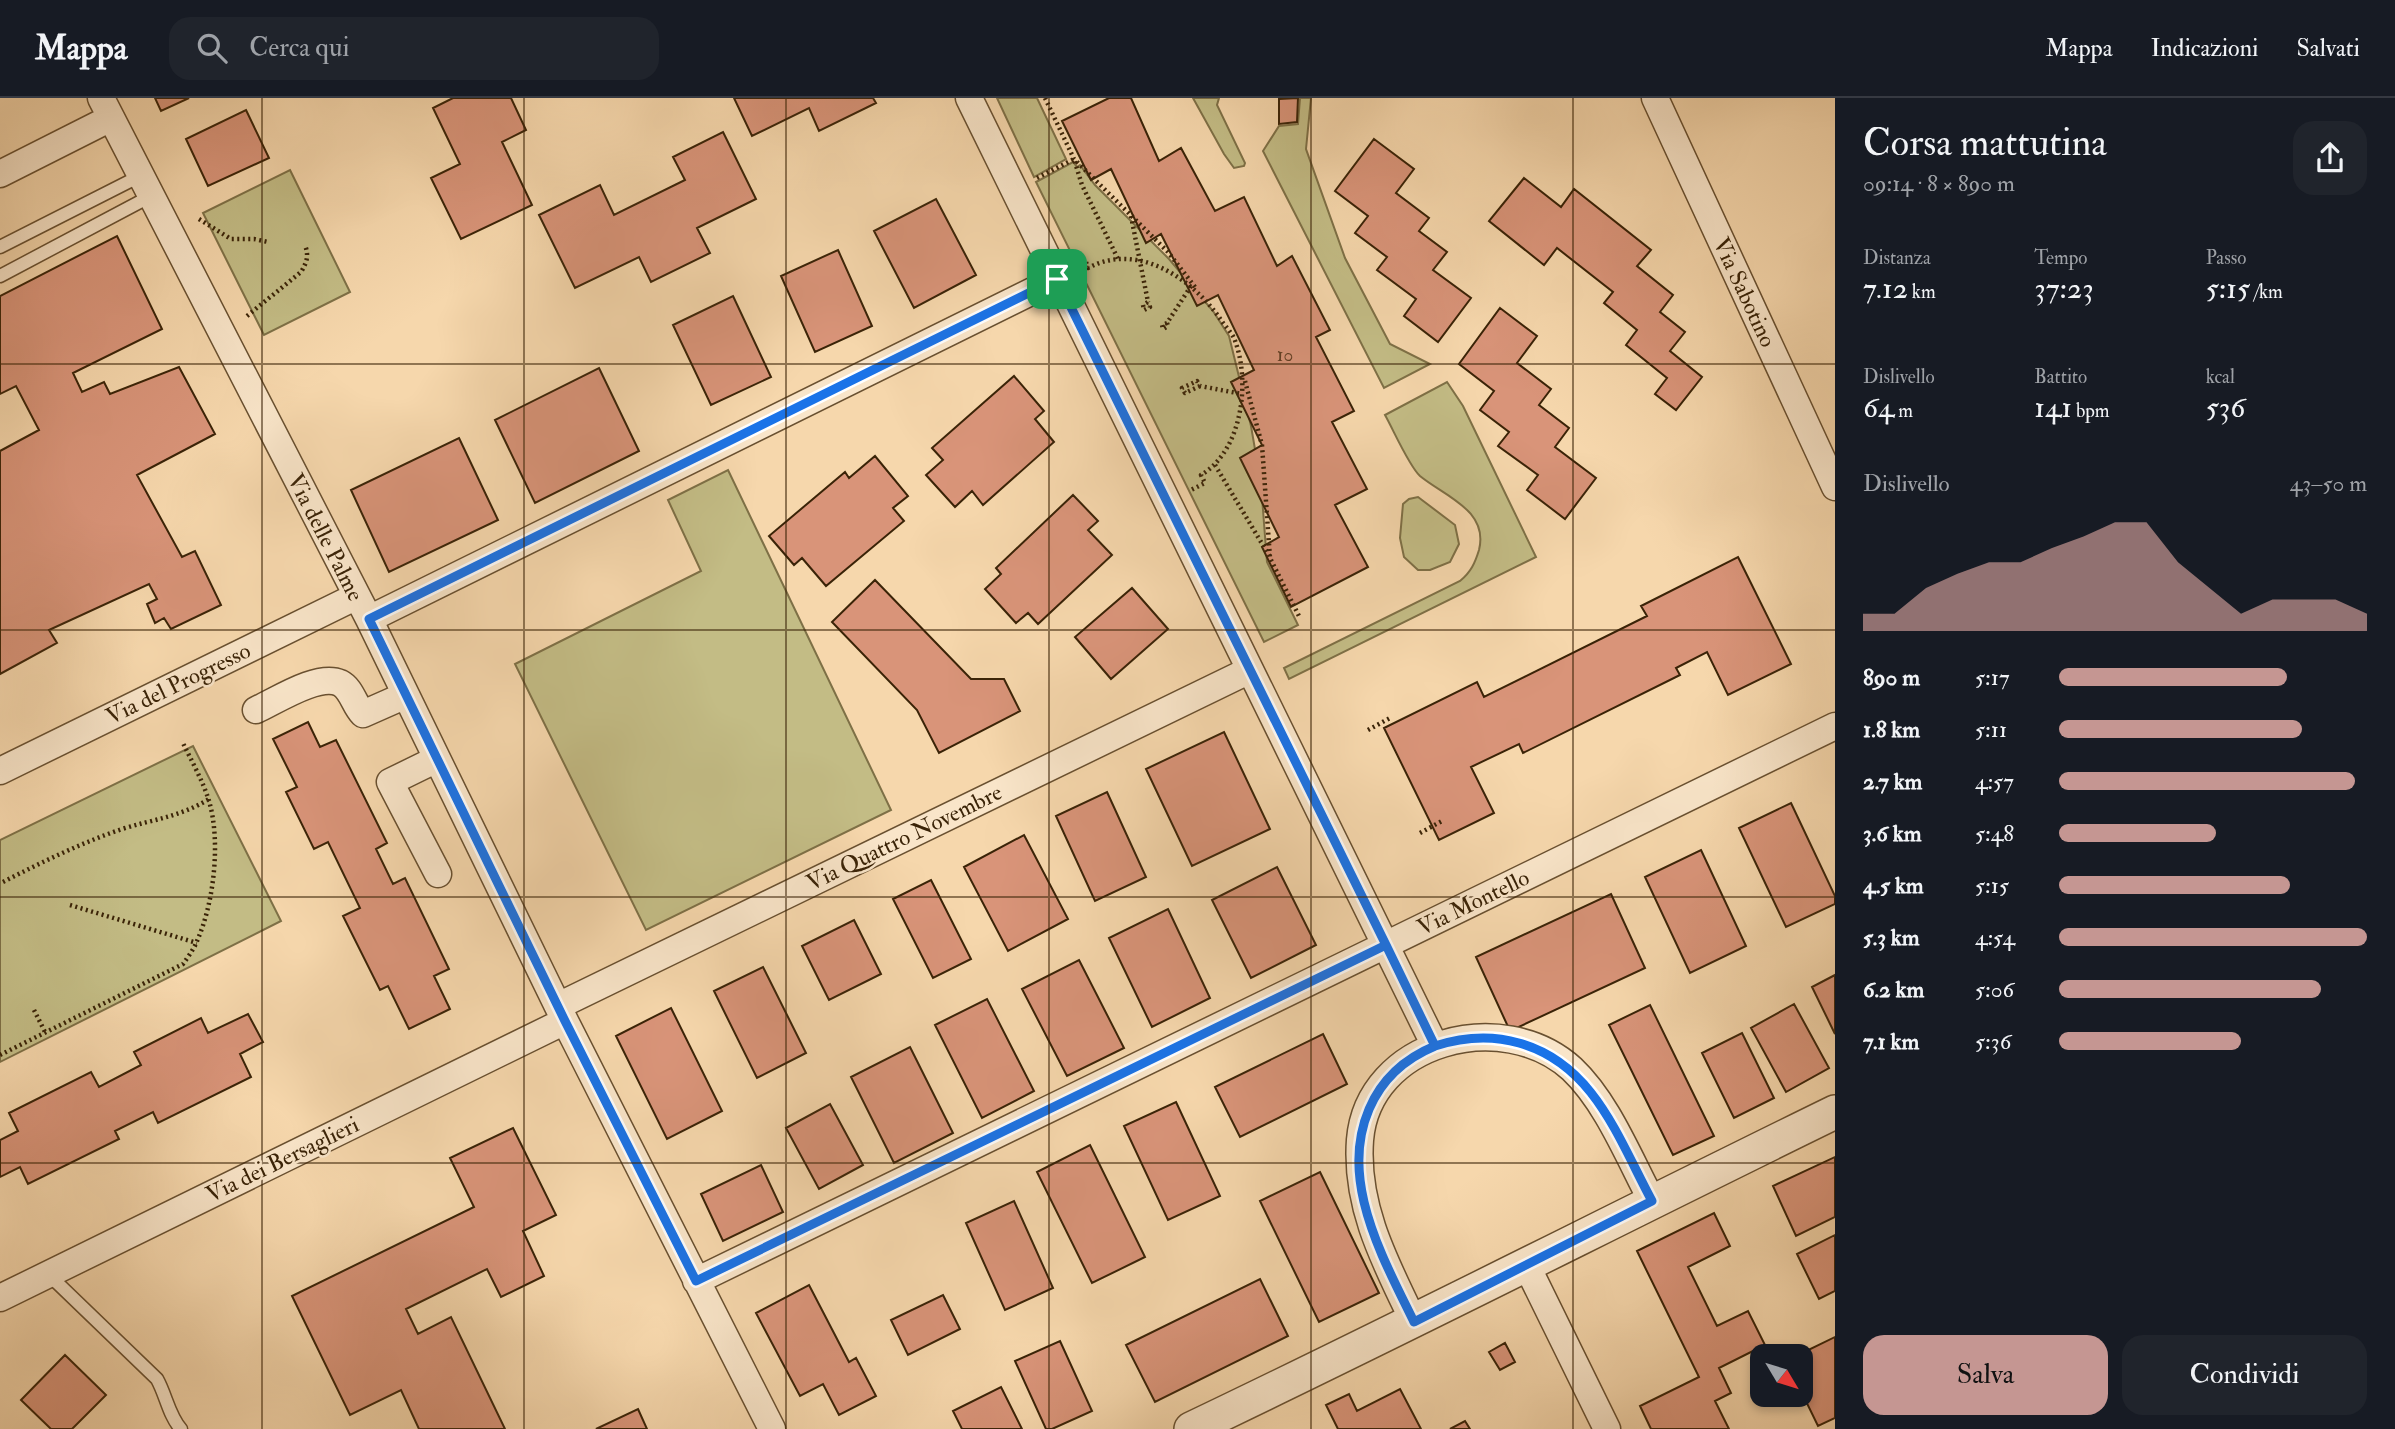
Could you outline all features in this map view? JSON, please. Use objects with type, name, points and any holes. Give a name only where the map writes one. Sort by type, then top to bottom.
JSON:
[{"type":"street","points":[[969,98],[1435,1046]]},
{"type":"street","name":"Via Sabotino","points":[[1655,98],[1835,486]]},
{"type":"street","points":[[0,174],[106,108]]},
{"type":"street","name":"Via delle Palme","points":[[106,108],[363,607],[559,1007],[772,1429]]},
{"type":"street","name":"Via del Progresso","points":[[0,771],[363,607],[1057,279]]},
{"type":"street","name":"Via Quattro Novembre","points":[[559,1007],[1250,670]]},
{"type":"street","points":[[256,710],[317,681],[339,683],[353,696],[363,714],[406,695]]},
{"type":"street","name":"Via Montello","points":[[696,1281],[1835,726]]},
{"type":"street","points":[[437,759],[390,782],[438,874]]},
{"type":"street","name":"Via dei Bersaglieri","points":[[0,1298],[559,1007]]},
{"type":"street","points":[[1414,1322],[1382,1255],[1364,1203],[1360,1183],[1360,1140],[1369,1106],[1385,1080],[1410,1059],[1435,1046],[1463,1038],[1486,1037],[1528,1045],[1558,1059],[1571,1069],[1599,1102],[1652,1201]]},
{"type":"street","points":[[1191,1429],[1414,1322],[1835,1112]]},
{"type":"street","points":[[1526,1264],[1602,1419]]},
{"type":"lane","points":[[0,247],[146,186]]},
{"type":"lane","points":[[0,276],[146,186]]},
{"type":"lane","points":[[47,1273],[157,1378],[175,1422],[181,1429]]},
{"type":"path","points":[[1045,98],[1074,159],[1082,185],[1118,259]]},
{"type":"path","points":[[1033,180],[1074,159]]},
{"type":"path","points":[[1074,159],[1168,252],[1233,337],[1262,445],[1270,558]]},
{"type":"path","points":[[1130,215],[1148,302]]},
{"type":"path","points":[[199,219],[230,239],[268,242]]},
{"type":"path","points":[[247,316],[301,272],[307,264],[305,245]]},
{"type":"path","points":[[1096,263],[1118,259],[1140,260],[1163,267],[1197,291]]},
{"type":"path","points":[[1167,323],[1191,286]]},
{"type":"path","points":[[1188,492],[1205,483],[1201,475],[1215,465],[1235,429],[1242,394],[1242,370]]},
{"type":"path","points":[[1200,386],[1242,394]]},
{"type":"path","points":[[1215,465],[1270,558],[1299,616]]},
{"type":"path","points":[[1368,730],[1390,718]]},
{"type":"path","points":[[0,1055],[183,964],[197,943],[208,905],[214,867],[214,820],[209,799],[182,741]]},
{"type":"path","points":[[3,882],[49,858],[122,829],[176,816],[209,799]]},
{"type":"path","points":[[1420,833],[1442,821]]},
{"type":"path","points":[[70,905],[197,943]]},
{"type":"path","points":[[34,1010],[45,1032]]},
{"type":"shaded area","points":[[997,98],[1037,98],[1066,159],[1034,177]]},
{"type":"shaded area","points":[[1193,98],[1219,98],[1217,105],[1245,163],[1244,166],[1234,168]]},
{"type":"shaded area","points":[[1300,98],[1311,98],[1306,149],[1345,258],[1390,344],[1430,364],[1384,388],[1263,151],[1279,126],[1298,124]]},
{"type":"shaded area","points":[[1073,162],[1077,167],[1080,165],[1095,185],[1169,259],[1213,311],[1229,336],[1251,426],[1261,484],[1267,562],[1298,625],[1264,642],[1036,182]]},
{"type":"shaded area","points":[[290,170],[350,292],[264,335],[203,213]]},
{"type":"shaded area","points":[[1447,382],[1463,406],[1536,557],[1289,679],[1284,668],[1460,581],[1472,567],[1479,550],[1477,524],[1462,505],[1420,476],[1406,456],[1385,415]]},
{"type":"shaded area","points":[[728,470],[891,810],[646,930],[515,664],[701,571],[668,500]]},
{"type":"shaded area","points":[[1418,497],[1455,525],[1459,544],[1450,562],[1430,570],[1418,570],[1404,557],[1400,538],[1403,504]]},
{"type":"shaded area","points":[[193,746],[281,921],[0,1062],[0,840]]},
{"type":"building","points":[[155,98],[189,98],[161,111]]},
{"type":"building","points":[[453,98],[511,98],[526,130],[502,142],[532,205],[461,239],[431,178],[460,164],[433,108]]},
{"type":"building","points":[[734,98],[873,98],[876,103],[819,131],[809,108],[752,136]]},
{"type":"building","points":[[1109,98],[1131,98],[1159,161],[1181,148],[1215,211],[1244,197],[1277,266],[1292,256],[1330,330],[1316,337],[1354,411],[1332,422],[1367,489],[1335,505],[1368,567],[1291,607],[1262,547],[1279,537],[1240,458],[1262,445],[1231,382],[1254,370],[1218,295],[1197,306],[1161,234],[1146,243],[1111,169],[1091,180],[1062,121]]},
{"type":"building","points":[[1298,98],[1297,122],[1279,124],[1279,99]]},
{"type":"building","points":[[246,110],[269,158],[208,186],[186,139]]},
{"type":"building","points":[[723,132],[756,199],[697,228],[710,253],[651,282],[639,257],[575,288],[539,215],[600,185],[614,215],[685,180],[673,157]]},
{"type":"building","points":[[1374,139],[1414,169],[1396,193],[1429,218],[1419,231],[1447,252],[1433,270],[1471,298],[1438,342],[1404,316],[1416,299],[1377,270],[1387,257],[1355,233],[1368,216],[1335,191]]},
{"type":"building","points":[[1524,178],[1561,207],[1574,189],[1651,250],[1637,266],[1673,295],[1660,312],[1685,332],[1670,351],[1702,377],[1676,410],[1655,394],[1667,378],[1626,345],[1637,330],[1604,303],[1613,292],[1557,248],[1544,265],[1489,221]]},
{"type":"building","points":[[936,199],[976,275],[914,308],[874,231]]},
{"type":"building","points":[[117,236],[162,329],[73,373],[82,392],[104,382],[110,394],[179,367],[215,434],[137,475],[182,557],[195,551],[221,605],[171,629],[164,618],[155,623],[147,604],[157,599],[149,584],[49,630],[57,643],[0,674],[0,451],[39,430],[16,386],[0,394],[0,296]]},
{"type":"building","points":[[838,250],[872,326],[815,352],[781,276]]},
{"type":"building","points":[[733,296],[771,377],[711,405],[673,325]]},
{"type":"building","points":[[1500,308],[1537,336],[1517,363],[1551,389],[1539,405],[1569,428],[1555,447],[1596,478],[1565,519],[1527,490],[1538,475],[1498,446],[1509,432],[1480,410],[1494,391],[1459,364]]},
{"type":"building","points":[[599,368],[639,451],[535,503],[495,420]]},
{"type":"building","points":[[1014,376],[1044,411],[1035,419],[1054,442],[983,505],[972,491],[955,507],[926,475],[943,460],[932,448]]},
{"type":"building","points":[[459,438],[498,520],[389,572],[351,490]]},
{"type":"building","points":[[875,456],[908,496],[893,508],[904,521],[826,586],[802,558],[794,565],[769,536],[845,472],[849,478]]},
{"type":"building","points":[[1073,495],[1098,521],[1088,530],[1112,555],[1038,624],[1028,613],[1016,623],[985,589],[1001,574],[996,568]]},
{"type":"building","points":[[1738,557],[1791,664],[1728,695],[1707,652],[1676,668],[1680,675],[1523,753],[1519,744],[1471,767],[1494,813],[1439,840],[1384,728],[1477,682],[1484,697],[1647,616],[1641,606]]},
{"type":"building","points":[[875,580],[971,679],[1004,679],[1020,711],[939,753],[917,710],[832,622]]},
{"type":"building","points":[[1132,588],[1168,629],[1111,679],[1075,637]]},
{"type":"building","points":[[308,722],[320,747],[336,740],[387,843],[376,849],[393,884],[405,878],[449,969],[434,976],[450,1009],[409,1029],[388,986],[380,990],[343,916],[360,908],[328,842],[314,849],[286,792],[297,787],[273,739]]},
{"type":"building","points":[[1224,732],[1270,829],[1192,866],[1146,769]]},
{"type":"building","points":[[1107,792],[1146,877],[1095,901],[1056,816]]},
{"type":"building","points":[[1791,803],[1835,896],[1835,904],[1786,927],[1739,828]]},
{"type":"building","points":[[1024,835],[1068,919],[1008,951],[964,867]]},
{"type":"building","points":[[1701,850],[1746,946],[1690,973],[1645,877]]},
{"type":"building","points":[[1277,867],[1316,945],[1251,978],[1212,900]]},
{"type":"building","points":[[931,880],[971,959],[933,978],[893,899]]},
{"type":"building","points":[[1611,894],[1645,968],[1510,1031],[1476,957]]},
{"type":"building","points":[[1168,909],[1210,998],[1152,1027],[1109,938]]},
{"type":"building","points":[[854,920],[881,974],[829,1000],[802,946]]},
{"type":"building","points":[[1079,960],[1124,1048],[1067,1076],[1022,989]]},
{"type":"building","points":[[763,967],[806,1053],[757,1078],[714,991]]},
{"type":"building","points":[[1835,975],[1835,1034],[1812,987]]},
{"type":"building","points":[[987,999],[1034,1091],[982,1118],[935,1025]]},
{"type":"building","points":[[1794,1004],[1829,1068],[1786,1092],[1751,1028]]},
{"type":"building","points":[[1650,1005],[1714,1136],[1673,1155],[1609,1025]]},
{"type":"building","points":[[671,1008],[722,1111],[667,1139],[616,1036]]},
{"type":"building","points":[[248,1014],[263,1042],[240,1054],[251,1077],[158,1123],[153,1112],[115,1131],[119,1139],[28,1184],[20,1167],[0,1177],[0,1140],[18,1131],[9,1113],[91,1072],[99,1087],[141,1065],[134,1052],[201,1018],[208,1033]]},
{"type":"building","points":[[1742,1033],[1774,1098],[1734,1118],[1702,1053]]},
{"type":"building","points":[[1323,1034],[1347,1084],[1240,1137],[1215,1087]]},
{"type":"building","points":[[910,1047],[953,1133],[894,1163],[851,1077]]},
{"type":"building","points":[[1176,1102],[1220,1196],[1168,1220],[1124,1126]]},
{"type":"building","points":[[830,1104],[863,1165],[819,1189],[786,1128]]},
{"type":"building","points":[[513,1128],[556,1215],[523,1231],[544,1276],[501,1297],[487,1269],[406,1309],[418,1334],[451,1317],[505,1429],[419,1429],[401,1390],[350,1415],[292,1296],[474,1207],[450,1158]]},
{"type":"building","points":[[1090,1145],[1145,1257],[1092,1283],[1037,1172]]},
{"type":"building","points":[[1835,1157],[1835,1217],[1796,1236],[1773,1186]]},
{"type":"building","points":[[761,1165],[783,1212],[723,1241],[701,1194]]},
{"type":"building","points":[[1320,1172],[1379,1293],[1319,1322],[1260,1201]]},
{"type":"building","points":[[1014,1201],[1053,1288],[1005,1310],[966,1223]]},
{"type":"building","points":[[1714,1213],[1730,1246],[1688,1267],[1717,1326],[1748,1311],[1764,1344],[1750,1344],[1750,1352],[1719,1368],[1731,1393],[1715,1401],[1729,1429],[1651,1429],[1640,1406],[1699,1377],[1637,1251]]},
{"type":"building","points":[[1835,1235],[1835,1291],[1819,1299],[1797,1254]]},
{"type":"building","points":[[1260,1279],[1288,1336],[1155,1402],[1126,1345]]},
{"type":"building","points":[[809,1285],[849,1362],[856,1358],[876,1396],[839,1415],[823,1384],[800,1396],[756,1313]]},
{"type":"building","points":[[943,1295],[960,1329],[908,1355],[891,1320]]},
{"type":"building","points":[[1835,1337],[1835,1418],[1818,1426],[1809,1407],[1813,1407],[1813,1348]]},
{"type":"building","points":[[1060,1341],[1092,1411],[1052,1429],[1046,1429],[1015,1361]]},
{"type":"building","points":[[1505,1343],[1515,1362],[1500,1370],[1489,1352]]},
{"type":"building","points":[[65,1355],[106,1395],[72,1429],[51,1429],[21,1400]]},
{"type":"building","points":[[1001,1387],[1022,1429],[962,1429],[953,1411]]},
{"type":"building","points":[[1400,1389],[1421,1429],[1338,1429],[1326,1405],[1349,1394],[1357,1411]]},
{"type":"building","points":[[638,1409],[647,1429],[596,1429]]},
{"type":"building","points":[[1465,1421],[1470,1429],[1450,1429]]},
{"type":"route","points":[[1057,279],[369,619],[565,1021],[696,1281],[1386,945],[1435,1046],[1410,1059],[1385,1080],[1369,1106],[1360,1140],[1360,1183],[1382,1255],[1414,1322],[1652,1201],[1599,1102],[1571,1069],[1558,1059],[1528,1045],[1486,1037],[1463,1038],[1435,1046],[1411,995],[1057,279]]}]
